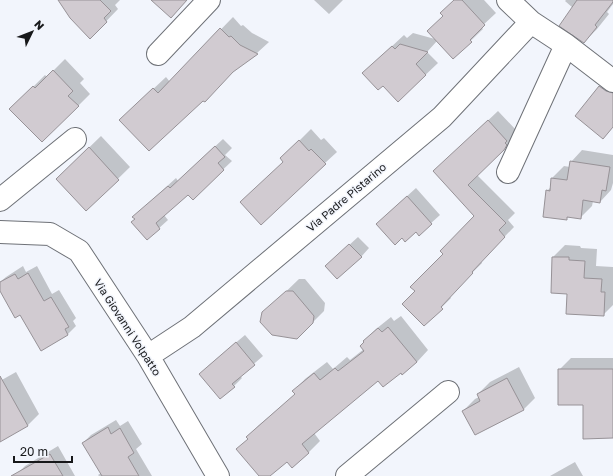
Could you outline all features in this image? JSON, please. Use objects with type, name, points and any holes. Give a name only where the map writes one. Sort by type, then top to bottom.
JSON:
[{"type":"street","points":[[158,54],[210,0]]},
{"type":"street","points":[[508,0],[531,22],[566,45],[613,81]]},
{"type":"street","name":"Via Padre Pistarino","points":[[148,356],[192,327],[442,117],[531,22]]},
{"type":"street","points":[[508,172],[566,45]]},
{"type":"street","points":[[0,200],[75,139]]},
{"type":"street","name":"Via Giovanni Volpatto","points":[[0,232],[50,234],[79,251],[148,356],[218,476]]},
{"type":"street","points":[[347,476],[448,392]]},
{"type":"building","points":[[58,0],[100,0],[111,11],[104,18],[107,22],[90,39],[70,18]]},
{"type":"building","points":[[151,0],[187,0],[171,18]]},
{"type":"building","points":[[454,0],[462,0],[485,25],[470,40],[472,42],[453,59],[427,31],[443,16],[440,13]]},
{"type":"building","points":[[577,0],[613,0],[595,25],[597,27],[584,43],[559,26]]},
{"type":"building","points":[[220,28],[240,45],[258,54],[233,72],[205,102],[203,101],[149,151],[119,120],[153,88],[158,93]]},
{"type":"building","points":[[400,44],[428,52],[416,64],[426,75],[398,102],[383,86],[378,90],[362,73],[392,46],[395,49]]},
{"type":"building","points":[[53,70],[73,91],[68,96],[79,106],[42,142],[9,109],[33,86],[35,88]]},
{"type":"building","points":[[599,86],[606,91],[613,93],[613,127],[603,139],[575,116]]},
{"type":"building","points":[[488,120],[507,141],[505,143],[507,145],[504,150],[468,185],[506,223],[499,230],[505,237],[441,307],[443,309],[424,326],[402,304],[415,291],[410,287],[443,254],[440,251],[474,216],[433,171]]},
{"type":"building","points":[[299,140],[309,151],[311,149],[326,164],[261,225],[240,202],[283,162],[280,158]]},
{"type":"building","points":[[215,146],[225,157],[218,163],[224,170],[193,200],[188,195],[156,223],[160,229],[147,240],[131,222],[135,219],[132,217],[168,186],[170,188]]},
{"type":"building","points":[[89,147],[119,180],[86,211],[56,179]]},
{"type":"building","points":[[570,161],[610,167],[606,191],[602,190],[600,203],[583,200],[581,219],[567,217],[567,220],[543,217],[546,190],[550,191],[551,178],[567,180]]},
{"type":"building","points":[[407,196],[432,224],[419,236],[416,232],[405,242],[402,238],[395,245],[376,224]]},
{"type":"building","points":[[349,244],[362,257],[337,279],[325,266]]},
{"type":"building","points":[[552,257],[569,257],[569,260],[585,261],[584,278],[602,279],[601,292],[605,292],[604,316],[566,314],[567,294],[551,293]]},
{"type":"building","points":[[28,273],[44,301],[51,297],[69,327],[65,329],[68,335],[41,351],[20,315],[15,318],[0,291],[0,282],[15,274],[18,279]]},
{"type":"building","points":[[286,291],[293,291],[314,316],[313,323],[297,339],[272,335],[260,322],[262,312]]},
{"type":"building","points":[[388,327],[417,362],[402,375],[401,373],[383,387],[378,381],[302,444],[309,453],[292,468],[287,462],[270,476],[259,476],[236,449],[248,439],[246,437],[295,394],[292,391],[314,373],[320,380],[335,368],[338,371],[364,351],[360,346],[364,342],[363,341],[378,328],[382,332]]},
{"type":"building","points":[[236,342],[255,365],[232,384],[235,387],[220,399],[199,374]]},
{"type":"building","points":[[558,369],[613,369],[613,438],[583,439],[583,405],[558,405]]},
{"type":"building","points":[[0,376],[28,426],[0,442]]},
{"type":"building","points":[[507,378],[524,410],[475,435],[462,411],[480,401],[477,394]]},
{"type":"building","points":[[108,427],[111,434],[120,428],[134,453],[128,457],[139,476],[102,476],[82,443]]},
{"type":"building","points":[[50,454],[63,476],[11,476]]}]
